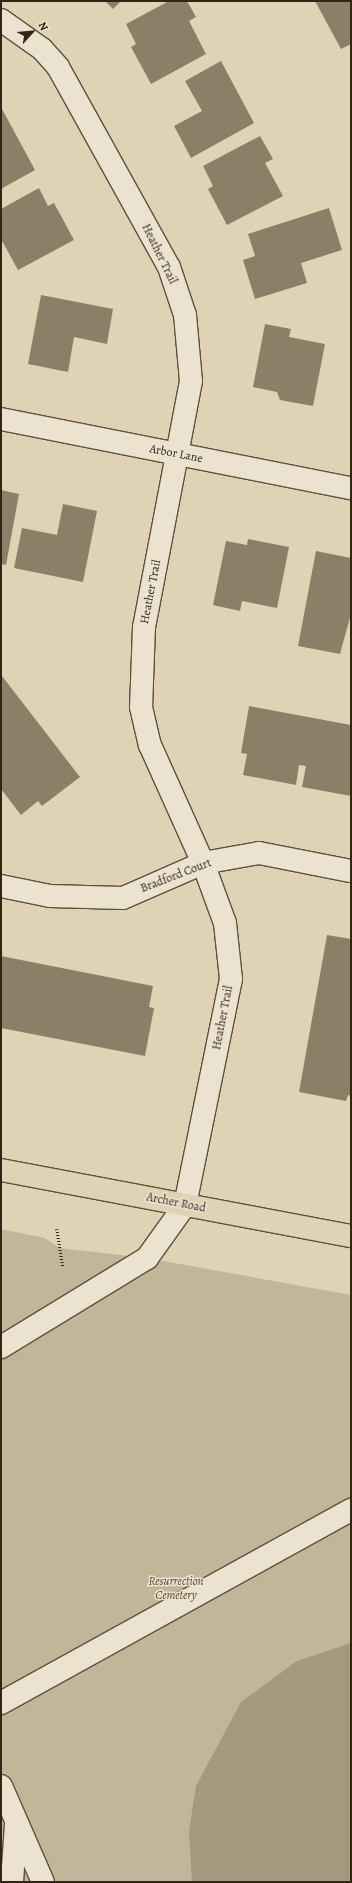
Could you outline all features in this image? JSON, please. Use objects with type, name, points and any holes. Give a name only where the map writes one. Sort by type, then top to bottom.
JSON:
[{"type":"main road","name":"Archer Road","points":[[1,1170],[351,1236]]},
{"type":"street","name":"Heather Trail","points":[[1,20],[42,49],[58,67],[169,267],[185,315],[192,363],[178,454],[144,627],[141,707],[158,763],[203,863],[225,923],[231,979],[185,1205]]},
{"type":"street","name":"Arbor Lane","points":[[1,419],[351,488]]},
{"type":"street","name":"Bradford Court","points":[[1,886],[50,896],[123,898],[203,863],[259,852],[351,871]]},
{"type":"street","points":[[1,1347],[147,1258],[185,1205]]},
{"type":"street","points":[[1,1703],[351,1510]]},
{"type":"street","points":[[1,1786],[42,1882]]},
{"type":"street","points":[[12,1882],[17,1824]]},
{"type":"path","points":[[56,1229],[63,1268]]},
{"type":"green space","name":"Resurrection Cemetery","points":[[1,1229],[45,1238],[59,1248],[147,1258],[351,1295],[351,1882],[1,1882]]},
{"type":"shaded area","points":[[351,1643],[351,1882],[192,1882],[189,1831],[196,1786],[241,1702],[297,1661]]},
{"type":"building","points":[[105,1],[121,1],[113,9]]},
{"type":"building","points":[[169,1],[187,1],[196,17],[189,21],[206,54],[151,84],[131,47],[136,44],[126,24]]},
{"type":"building","points":[[315,1],[351,1],[351,44],[341,49]]},
{"type":"building","points":[[221,61],[254,123],[191,158],[174,126],[202,111],[185,81]]},
{"type":"building","points":[[2,109],[35,170],[1,189],[1,110]]},
{"type":"building","points":[[260,136],[273,159],[265,163],[283,196],[227,225],[208,189],[213,186],[203,166]]},
{"type":"building","points":[[39,188],[48,206],[54,203],[74,240],[18,270],[1,239],[1,209]]},
{"type":"building","points":[[329,208],[342,250],[301,263],[307,283],[255,299],[243,260],[255,256],[248,234]]},
{"type":"building","points":[[41,295],[113,309],[107,344],[74,337],[68,372],[28,364]]},
{"type":"building","points":[[265,324],[291,329],[289,337],[325,344],[313,406],[280,400],[277,392],[253,387]]},
{"type":"building","points":[[1,490],[19,494],[6,565],[1,564]]},
{"type":"building","points":[[63,504],[97,511],[83,582],[14,568],[22,528],[57,535]]},
{"type":"building","points":[[248,539],[289,547],[277,608],[242,601],[240,611],[213,605],[226,541],[247,545]]},
{"type":"building","points":[[316,551],[351,558],[351,614],[340,654],[298,646]]},
{"type":"building","points":[[2,676],[80,777],[42,806],[38,801],[21,815],[1,789]]},
{"type":"building","points":[[249,706],[351,725],[351,796],[302,787],[306,766],[299,765],[296,785],[243,775],[247,754],[241,753]]},
{"type":"building","points":[[327,935],[351,939],[351,1096],[348,1095],[346,1101],[299,1092]]},
{"type":"building","points":[[1,956],[153,986],[149,1007],[154,1008],[145,1056],[1,1028]]}]
